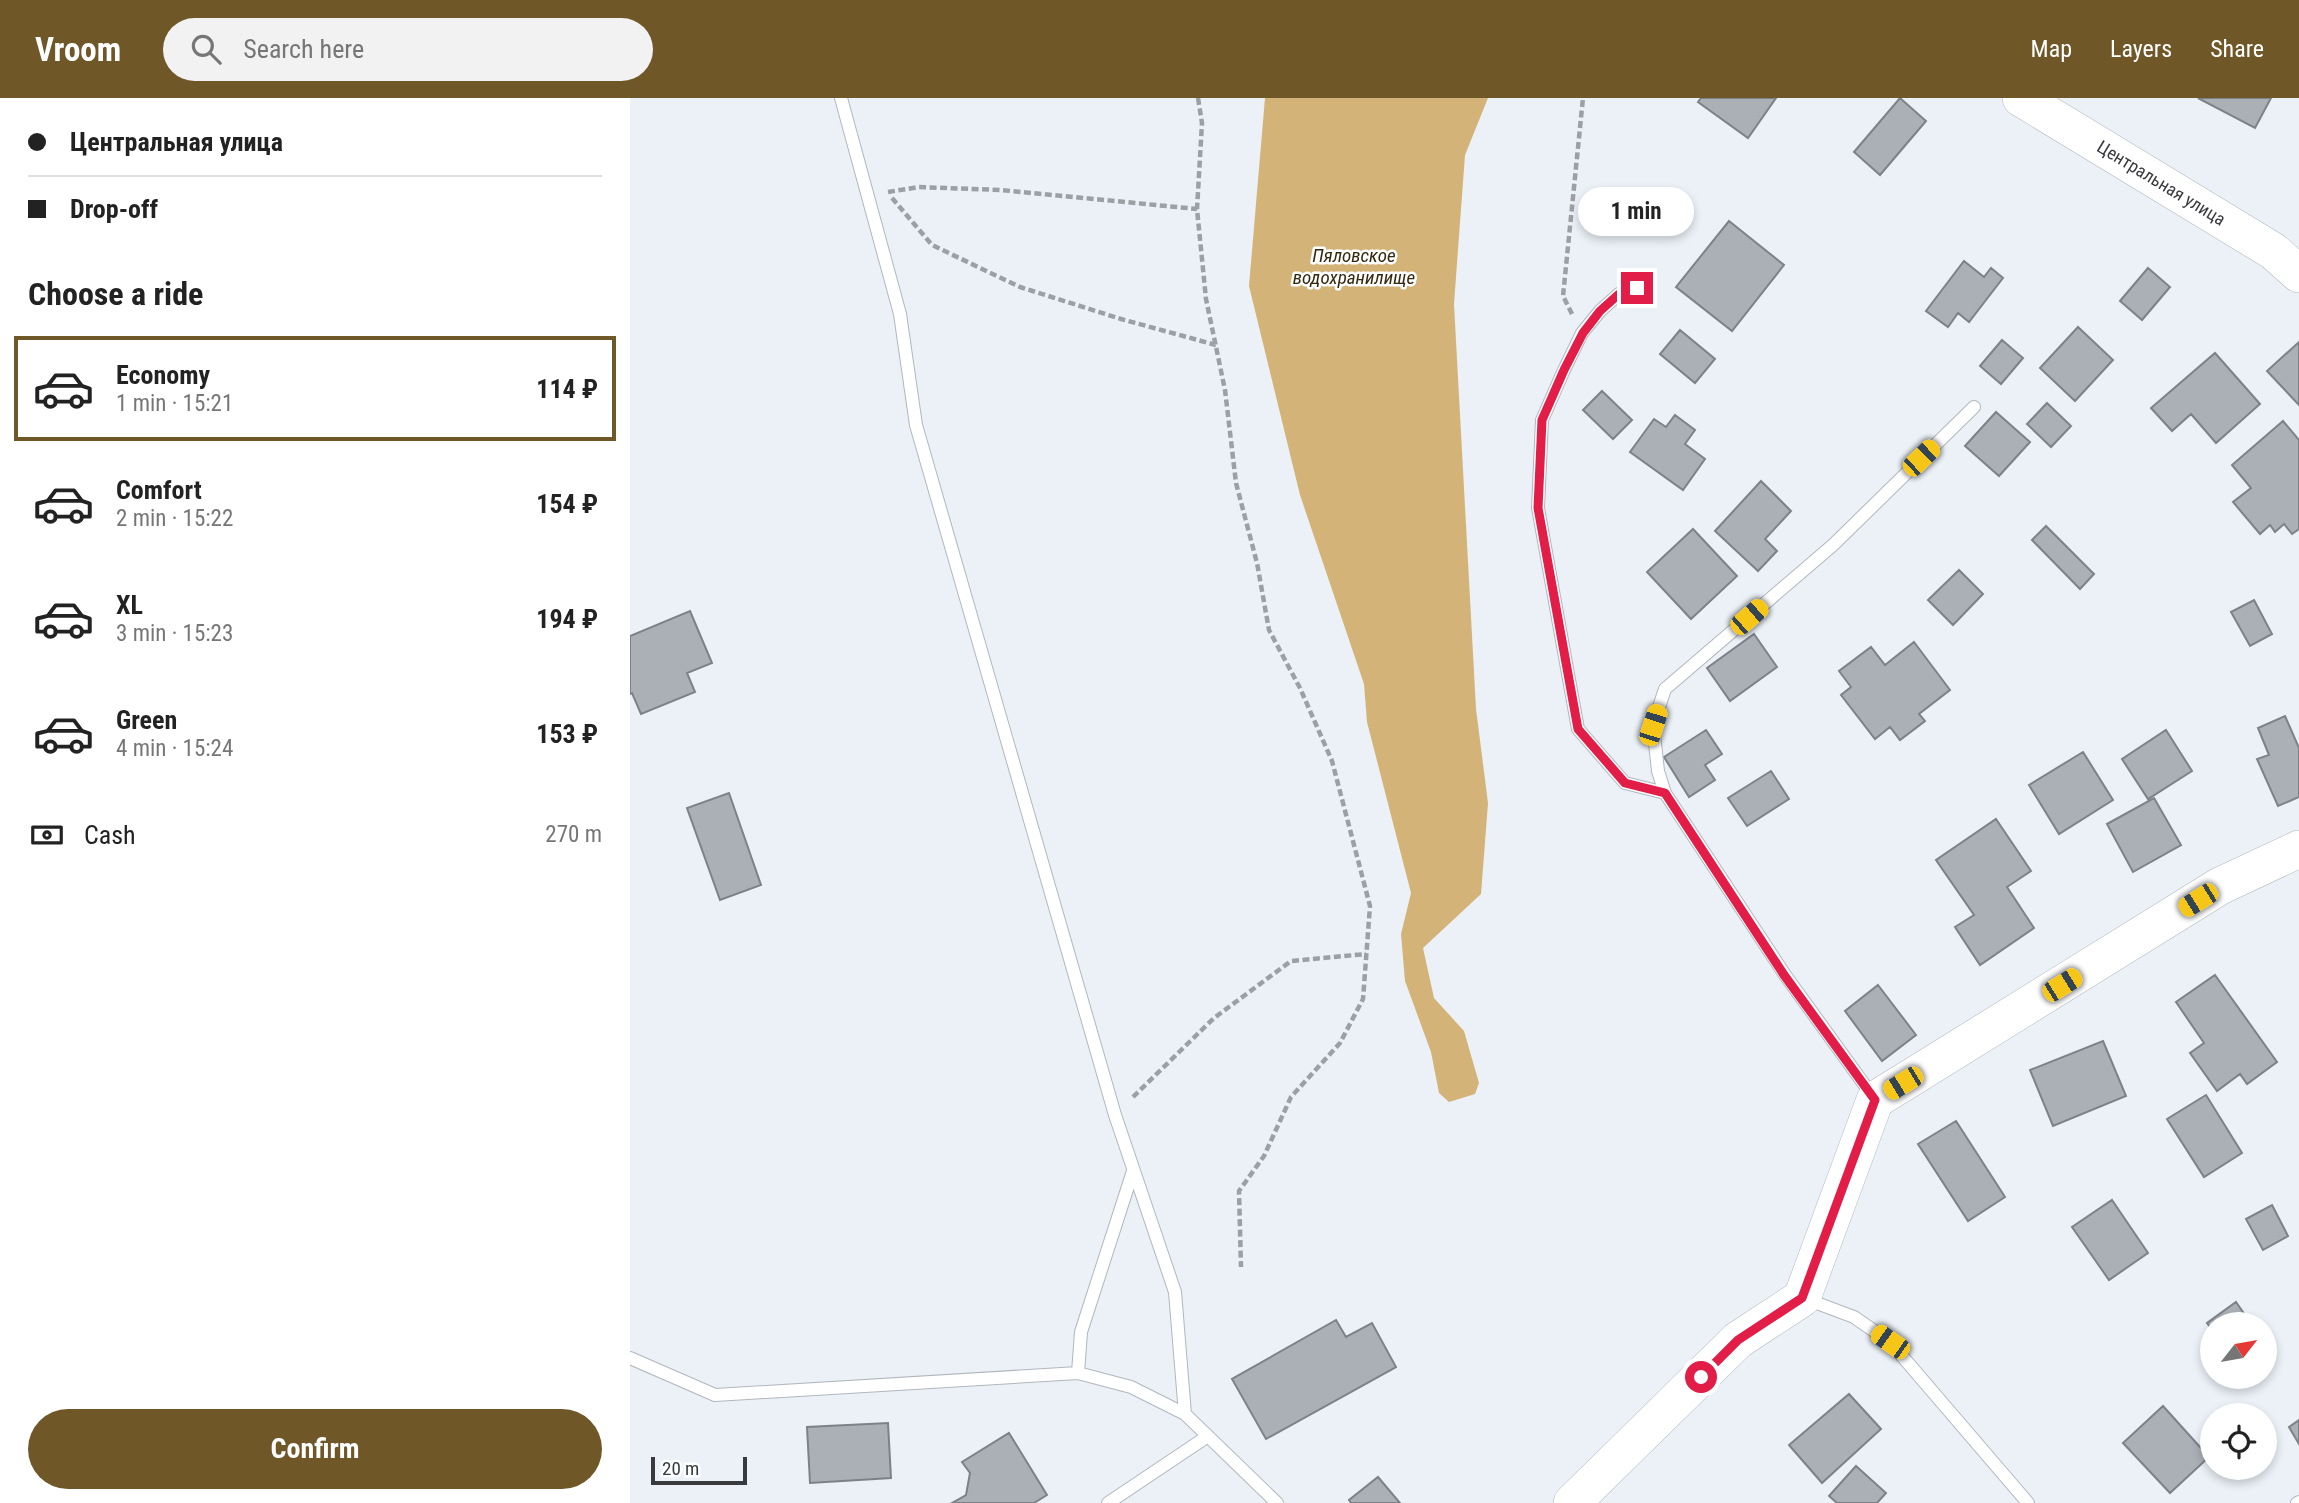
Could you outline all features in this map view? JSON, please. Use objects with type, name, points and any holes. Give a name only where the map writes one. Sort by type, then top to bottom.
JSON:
[{"type":"street","name":"Центральная улица","points":[[2021,98],[2273,251],[2299,274]]},
{"type":"street","points":[[1572,1503],[1738,1340],[1802,1298],[1875,1100],[2220,886],[2299,849]]},
{"type":"lane","points":[[841,98],[845,121],[900,314],[916,425],[1115,1115],[1175,1292],[1185,1414]]},
{"type":"lane","points":[[1637,288],[1619,294],[1600,311],[1583,333],[1542,420],[1538,508],[1578,729],[1625,783],[1665,793]]},
{"type":"lane","points":[[1875,1100],[1784,975],[1665,793],[1658,771],[1653,725],[1665,689],[1833,545],[1974,407]]},
{"type":"lane","points":[[1078,1373],[1081,1332],[1133,1171]]},
{"type":"lane","points":[[1802,1298],[1854,1317],[1890,1342],[2028,1503]]},
{"type":"lane","points":[[630,1358],[715,1395],[1078,1373],[1130,1387],[1185,1414],[1277,1503]]},
{"type":"lane","points":[[1108,1503],[1208,1436]]},
{"type":"path","points":[[1198,98],[1202,123],[1197,209],[1206,299],[1225,390],[1236,483],[1269,630],[1300,688],[1332,761],[1370,906],[1363,999],[1339,1043],[1291,1097],[1264,1156],[1239,1192],[1241,1267]]},
{"type":"path","points":[[1583,98],[1563,296],[1583,333]]},
{"type":"path","points":[[887,192],[919,187],[1001,190],[1197,209]]},
{"type":"path","points":[[874,217],[887,192]]},
{"type":"path","points":[[887,192],[932,245],[1020,287],[1216,345]]},
{"type":"path","points":[[1115,1115],[1214,1018],[1291,961],[1366,954]]},
{"type":"water","name":"Пяловское водохранилище","points":[[1265,98],[1488,98],[1465,155],[1454,304],[1476,709],[1488,803],[1481,894],[1423,948],[1434,998],[1464,1031],[1479,1083],[1475,1094],[1449,1102],[1439,1093],[1431,1052],[1405,981],[1401,934],[1411,893],[1367,722],[1364,684],[1300,495],[1249,286]]},
{"type":"building","points":[[1701,98],[1776,98],[1748,138],[1698,102]]},
{"type":"building","points":[[1900,98],[1926,121],[1880,175],[1854,152]]},
{"type":"building","points":[[2198,98],[2271,98],[2255,128]]},
{"type":"building","points":[[1729,221],[1784,265],[1732,331],[1676,287]]},
{"type":"building","points":[[1964,261],[1984,277],[1991,268],[2003,278],[1969,322],[1958,313],[1948,327],[1926,311]]},
{"type":"building","points":[[2148,268],[2170,287],[2142,320],[2120,301]]},
{"type":"building","points":[[2078,327],[2113,360],[2075,401],[2040,368]]},
{"type":"building","points":[[1680,330],[1715,359],[1695,383],[1660,354]]},
{"type":"building","points":[[2002,340],[2023,358],[2001,384],[1980,366]]},
{"type":"building","points":[[2299,342],[2299,405],[2267,371]]},
{"type":"building","points":[[2215,353],[2260,404],[2216,443],[2191,414],[2172,431],[2151,408]]},
{"type":"building","points":[[1602,391],[1632,420],[1613,439],[1583,410]]},
{"type":"building","points":[[2047,403],[2071,426],[2051,447],[2027,424]]},
{"type":"building","points":[[1996,412],[2030,442],[1999,476],[1965,446]]},
{"type":"building","points":[[1675,415],[1695,430],[1685,444],[1705,459],[1683,490],[1630,452],[1654,419],[1666,427]]},
{"type":"building","points":[[2283,421],[2299,440],[2299,529],[2292,534],[2284,524],[2275,532],[2270,525],[2260,534],[2233,502],[2251,488],[2232,465]]},
{"type":"building","points":[[1761,481],[1791,511],[1765,539],[1777,551],[1758,571],[1715,531]]},
{"type":"building","points":[[2046,526],[2094,574],[2080,589],[2032,540]]},
{"type":"building","points":[[1693,529],[1737,576],[1691,619],[1647,572]]},
{"type":"building","points":[[1959,570],[1983,594],[1953,625],[1928,600]]},
{"type":"building","points":[[2254,600],[2272,634],[2250,646],[2231,612]]},
{"type":"building","points":[[690,611],[712,663],[687,673],[695,692],[641,714],[632,693],[630,694],[630,636]]},
{"type":"building","points":[[1754,634],[1777,667],[1730,701],[1707,668]]},
{"type":"building","points":[[1914,642],[1950,690],[1919,714],[1925,721],[1900,740],[1890,727],[1875,739],[1841,695],[1851,687],[1839,671],[1871,647],[1885,665]]},
{"type":"building","points":[[2285,716],[2299,748],[2299,797],[2278,806],[2257,759],[2269,755],[2258,728]]},
{"type":"building","points":[[1706,730],[1722,754],[1705,765],[1715,780],[1689,797],[1664,757]]},
{"type":"building","points":[[2166,730],[2192,771],[2148,799],[2122,759]]},
{"type":"building","points":[[2083,752],[2113,800],[2059,834],[2029,785]]},
{"type":"building","points":[[1771,771],[1789,799],[1747,826],[1728,798]]},
{"type":"building","points":[[729,793],[761,885],[720,900],[687,808]]},
{"type":"building","points":[[2154,798],[2181,845],[2133,872],[2107,824]]},
{"type":"building","points":[[1996,819],[2031,871],[2007,887],[2034,928],[1980,965],[1955,927],[1974,915],[1936,860]]},
{"type":"building","points":[[2215,975],[2277,1062],[2247,1084],[2240,1074],[2217,1091],[2190,1053],[2204,1043],[2176,1002]]},
{"type":"building","points":[[1878,985],[1916,1035],[1882,1061],[1845,1011]]},
{"type":"building","points":[[2103,1041],[2126,1096],[2053,1126],[2030,1070]]},
{"type":"building","points":[[2206,1095],[2242,1153],[2204,1177],[2167,1119]]},
{"type":"building","points":[[1956,1121],[2005,1197],[1968,1221],[1918,1144]]},
{"type":"building","points":[[2112,1200],[2148,1253],[2109,1280],[2072,1227]]},
{"type":"building","points":[[2272,1205],[2288,1236],[2263,1250],[2246,1219]]},
{"type":"building","points":[[2236,1302],[2243,1312],[2222,1312]]},
{"type":"building","points":[[1336,1320],[1346,1337],[1372,1323],[1396,1367],[1266,1439],[1232,1379]]},
{"type":"building","points":[[1849,1394],[1881,1429],[1822,1483],[1789,1445]]},
{"type":"building","points":[[2163,1406],[2200,1447],[2200,1465],[2170,1493],[2123,1443]]},
{"type":"building","points":[[2299,1420],[2299,1444],[2289,1427]]},
{"type":"building","points":[[888,1423],[891,1478],[810,1483],[807,1427]]},
{"type":"building","points":[[1009,1433],[1047,1495],[1034,1503],[952,1503],[966,1495],[970,1473],[962,1462]]},
{"type":"building","points":[[1856,1466],[1886,1493],[1877,1503],[1837,1503],[1829,1496]]},
{"type":"building","points":[[1378,1477],[1400,1503],[1351,1503],[1349,1500]]},
{"type":"route","points":[[1637,288],[1619,294],[1600,311],[1583,333],[1542,420],[1538,508],[1578,729],[1625,783],[1665,793],[1784,975],[1875,1100],[1802,1298],[1738,1340],[1701,1377]]}]
